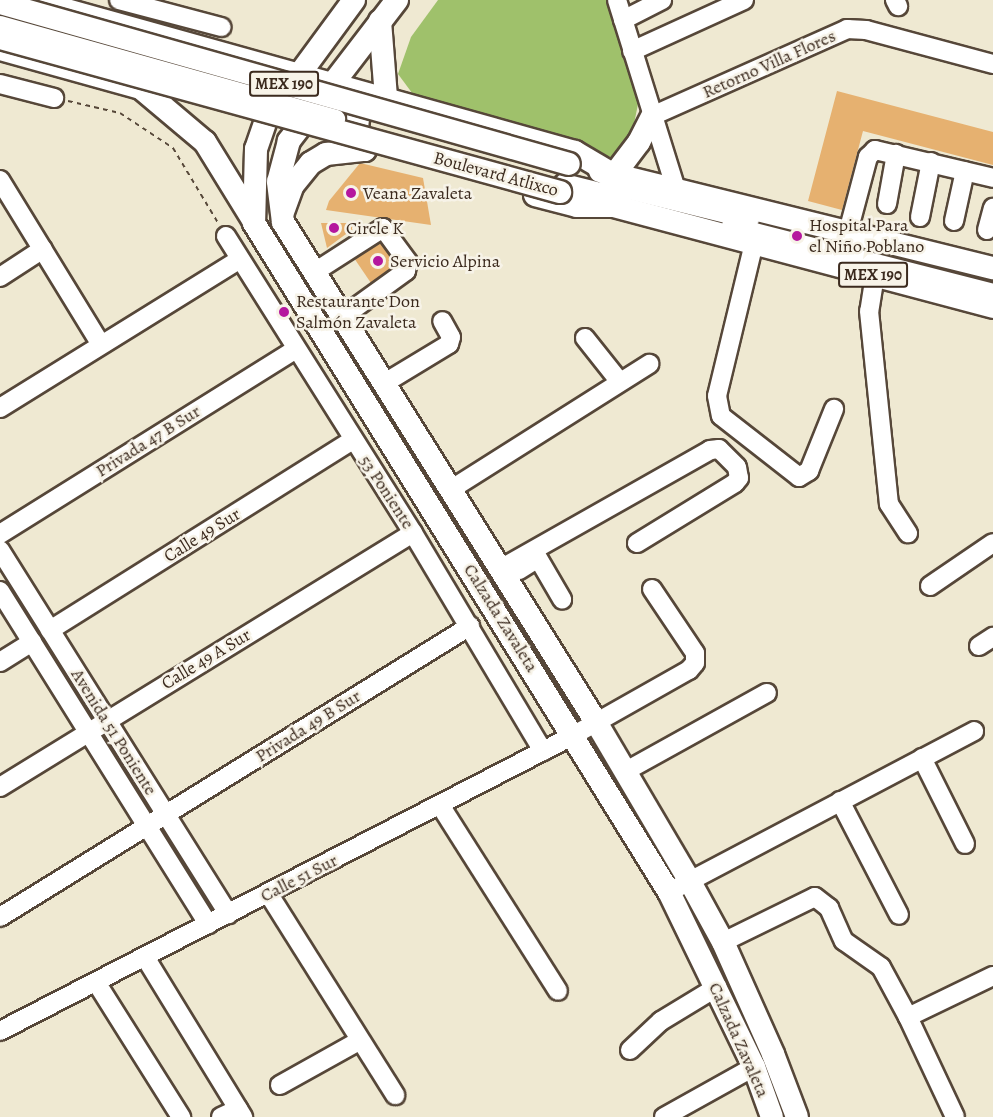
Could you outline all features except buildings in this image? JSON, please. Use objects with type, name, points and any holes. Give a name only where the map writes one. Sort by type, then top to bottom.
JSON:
[{"type":"main road","points":[[31,0],[575,152],[614,175],[639,142],[652,116]]},
{"type":"main road","points":[[254,223],[256,149],[266,120],[354,0]]},
{"type":"main road","name":"Calzada Zavaleta","points":[[397,0],[296,128],[279,171],[282,215],[313,273],[596,722],[689,880],[723,942],[797,1117]]},
{"type":"main road","name":"Boulevard Atlixco","points":[[0,3],[565,178],[613,206],[993,307]]},
{"type":"main road","points":[[380,21],[386,98]]},
{"type":"main road","name":"Boulevard Atlixco","points":[[0,38],[565,178],[614,175],[993,268]]},
{"type":"main road","points":[[0,49],[577,206],[613,206]]},
{"type":"main road","points":[[224,110],[238,84],[237,57]]},
{"type":"main road","name":"Calzada Zavaleta","points":[[141,88],[205,142],[574,735],[669,892],[754,1067],[772,1117]]},
{"type":"main road","points":[[365,150],[357,131],[360,112],[386,98]]},
{"type":"main road","points":[[282,215],[293,185],[311,163],[326,154],[365,150]]},
{"type":"street","points":[[119,0],[221,27]]},
{"type":"street","points":[[617,0],[676,190]]},
{"type":"street","points":[[623,20],[662,0]]},
{"type":"street","points":[[632,51],[744,0]]},
{"type":"street","points":[[0,14],[565,178],[993,281]]},
{"type":"street","points":[[0,25],[993,293]]},
{"type":"street","name":"Retorno Villa Flores","points":[[652,116],[847,29],[866,30],[993,64]]},
{"type":"street","points":[[0,84],[54,98]]},
{"type":"street","points":[[848,232],[870,153],[880,150],[993,178]]},
{"type":"street","points":[[886,204],[896,154]]},
{"type":"street","points":[[920,217],[931,162]]},
{"type":"street","points":[[954,221],[965,171]]},
{"type":"street","points":[[0,180],[102,345]]},
{"type":"street","points":[[987,230],[993,208]]},
{"type":"street","points":[[313,273],[381,229],[408,262],[406,272],[341,318]]},
{"type":"street","name":"53 Poniente","points":[[226,236],[413,533],[543,751]]},
{"type":"street","points":[[753,243],[717,396],[721,416],[799,477],[809,471],[834,409]]},
{"type":"street","points":[[0,277],[43,249]]},
{"type":"street","points":[[0,408],[240,260]]},
{"type":"street","points":[[875,275],[869,311],[889,504],[908,533]]},
{"type":"street","points":[[383,384],[449,344],[451,337],[442,321]]},
{"type":"street","points":[[585,338],[621,382]]},
{"type":"street","name":"Privada 47 B Sur","points":[[0,534],[296,349]]},
{"type":"street","points":[[450,490],[649,364]]},
{"type":"street","name":"Calle 49 Sur","points":[[50,630],[353,440]]},
{"type":"street","points":[[502,574],[710,450],[719,449],[737,467],[739,478],[735,483],[637,543]]},
{"type":"street","name":"Calle 49 A Sur","points":[[0,787],[106,719],[413,533]]},
{"type":"street","points":[[930,586],[993,543]]},
{"type":"street","name":"Avenida 51 Poniente","points":[[0,550],[228,914]]},
{"type":"street","points":[[535,554],[562,599]]},
{"type":"street","name":"Calle 51 Sur","points":[[0,1031],[574,735],[689,670],[696,663],[695,653],[652,589]]},
{"type":"street","name":"Avenida 51 Poniente","points":[[0,591],[208,924]]},
{"type":"street","name":"Privada 49 B Sur","points":[[0,917],[470,626]]},
{"type":"street","points":[[0,662],[32,642]]},
{"type":"street","points":[[626,771],[767,693]]},
{"type":"street","points":[[669,892],[974,731]]},
{"type":"street","points":[[922,758],[965,844]]},
{"type":"street","points":[[840,801],[899,915]]},
{"type":"street","points":[[440,805],[558,991]]},
{"type":"street","points":[[268,893],[395,1095]]},
{"type":"street","points":[[723,942],[815,897],[829,908],[844,941],[881,967],[908,1017],[955,1117]]},
{"type":"street","points":[[144,957],[241,1113],[221,1117]]},
{"type":"street","points":[[908,1017],[993,976]]},
{"type":"street","points":[[96,981],[181,1117]]},
{"type":"street","points":[[630,1050],[661,1021],[717,987]]},
{"type":"street","points":[[280,1085],[359,1041]]},
{"type":"street","points":[[664,1117],[754,1067]]},
{"type":"path","points":[[54,98],[120,113],[173,148],[226,236]]},
{"type":"green space","points":[[438,0],[609,0],[639,99],[632,134],[614,158],[418,101],[398,74],[411,37]]},
{"type":"place","name":"Veana Zavaleta","points":[[351,193]]},
{"type":"place","name":"Circle K","points":[[334,228]]},
{"type":"place","name":"Hospital Para el Niño Poblano","points":[[797,236]]},
{"type":"place","name":"Servicio Alpina","points":[[378,261]]},
{"type":"place","name":"Restaurante Don Salmón Zavaleta","points":[[284,312]]}]
